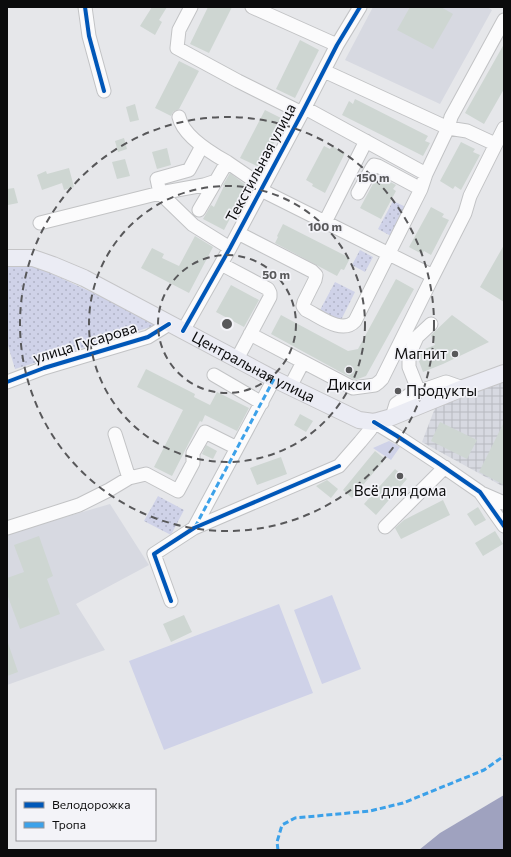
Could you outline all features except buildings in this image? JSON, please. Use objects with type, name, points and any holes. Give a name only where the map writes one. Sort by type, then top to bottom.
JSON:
[{"type":"main road","name":"Центральная улица","points":[[7,258],[33,258],[84,278],[274,379],[359,420],[374,422],[392,417],[504,373]]},
{"type":"street","points":[[84,7],[89,36],[104,91]]},
{"type":"street","points":[[191,7],[178,30],[177,48],[238,81],[366,141],[426,174]]},
{"type":"street","points":[[252,7],[337,45]]},
{"type":"street","name":"Текстильная улица","points":[[183,331],[230,248],[337,45],[360,7]]},
{"type":"street","points":[[238,233],[312,271],[316,275],[304,302],[306,310],[336,325],[342,326],[352,324],[355,321],[421,189],[426,174],[448,128],[451,117],[504,20]]},
{"type":"street","points":[[324,71],[448,128],[466,131],[495,144]]},
{"type":"street","points":[[179,117],[180,124],[210,153],[227,162],[262,188],[325,222],[433,276]]},
{"type":"street","points":[[250,334],[353,388],[375,385],[379,382],[465,213],[470,196],[504,128]]},
{"type":"street","points":[[325,222],[366,141]]},
{"type":"street","points":[[202,146],[189,170],[157,180],[160,193],[193,225],[230,248]]},
{"type":"street","points":[[380,167],[388,153]]},
{"type":"street","points":[[199,210],[227,162]]},
{"type":"street","points":[[358,193],[374,165],[421,189]]},
{"type":"street","points":[[40,223],[160,193],[204,185],[216,181]]},
{"type":"street","points":[[221,264],[268,289],[270,292],[270,297],[237,359]]},
{"type":"street","name":"улица Гусарова","points":[[7,382],[44,368],[148,337],[169,324]]},
{"type":"street","points":[[419,392],[409,367],[409,355],[417,337],[431,324]]},
{"type":"street","points":[[290,387],[303,362]]},
{"type":"street","points":[[214,375],[262,403]]},
{"type":"street","points":[[194,528],[274,379]]},
{"type":"street","points":[[392,417],[396,404],[409,395],[446,382],[463,388]]},
{"type":"street","points":[[171,601],[154,554],[194,528],[339,466],[370,430],[374,422],[445,467],[480,492],[504,503]]},
{"type":"street","points":[[7,528],[78,506],[129,478],[146,474],[178,491],[193,463],[193,453],[205,432],[237,448]]},
{"type":"street","points":[[115,434],[129,478]]},
{"type":"street","points":[[385,527],[445,467]]},
{"type":"street","points":[[480,492],[504,526]]},
{"type":"shaded area","points":[[373,7],[487,7],[492,10],[440,104],[345,60]]},
{"type":"shaded area","points":[[393,201],[406,207],[391,236],[378,229]]},
{"type":"shaded area","points":[[360,250],[373,257],[365,272],[352,265]]},
{"type":"shaded area","points":[[7,265],[33,265],[160,324],[15,369],[7,342]]},
{"type":"shaded area","points":[[335,282],[355,292],[341,320],[320,310]]},
{"type":"shaded area","points":[[504,382],[504,487],[422,442],[435,408]]},
{"type":"shaded area","points":[[389,441],[400,447],[391,460],[373,448]]},
{"type":"shaded area","points":[[158,496],[184,510],[171,535],[144,521]]},
{"type":"shaded area","points":[[110,504],[149,565],[76,604],[105,650],[7,685],[7,534]]},
{"type":"shaded area","points":[[332,595],[361,669],[322,684],[294,610]]},
{"type":"shaded area","points":[[279,604],[313,693],[164,750],[129,661]]},
{"type":"shaded area","points":[[504,795],[504,850],[419,850],[440,833]]},
{"type":"marked path","points":[[195,527],[274,379]]},
{"type":"marked path","points":[[278,850],[277,842],[282,825],[295,818],[370,811],[403,803],[484,770],[504,756]]},
{"type":"cycle path","points":[[85,7],[89,36],[104,91]]},
{"type":"cycle path","points":[[183,331],[230,248],[337,45],[360,7]]},
{"type":"cycle path","points":[[7,382],[44,368],[148,337],[169,324]]},
{"type":"cycle path","points":[[374,422],[480,492],[504,526]]},
{"type":"cycle path","points":[[171,601],[154,554],[194,528],[339,466]]},
{"type":"place","name":"Магнит","points":[[455,354]]},
{"type":"place","name":"Дикси","points":[[349,370]]},
{"type":"place","name":"Продукты","points":[[398,391]]},
{"type":"place","name":"Всё для дома","points":[[400,476]]}]
